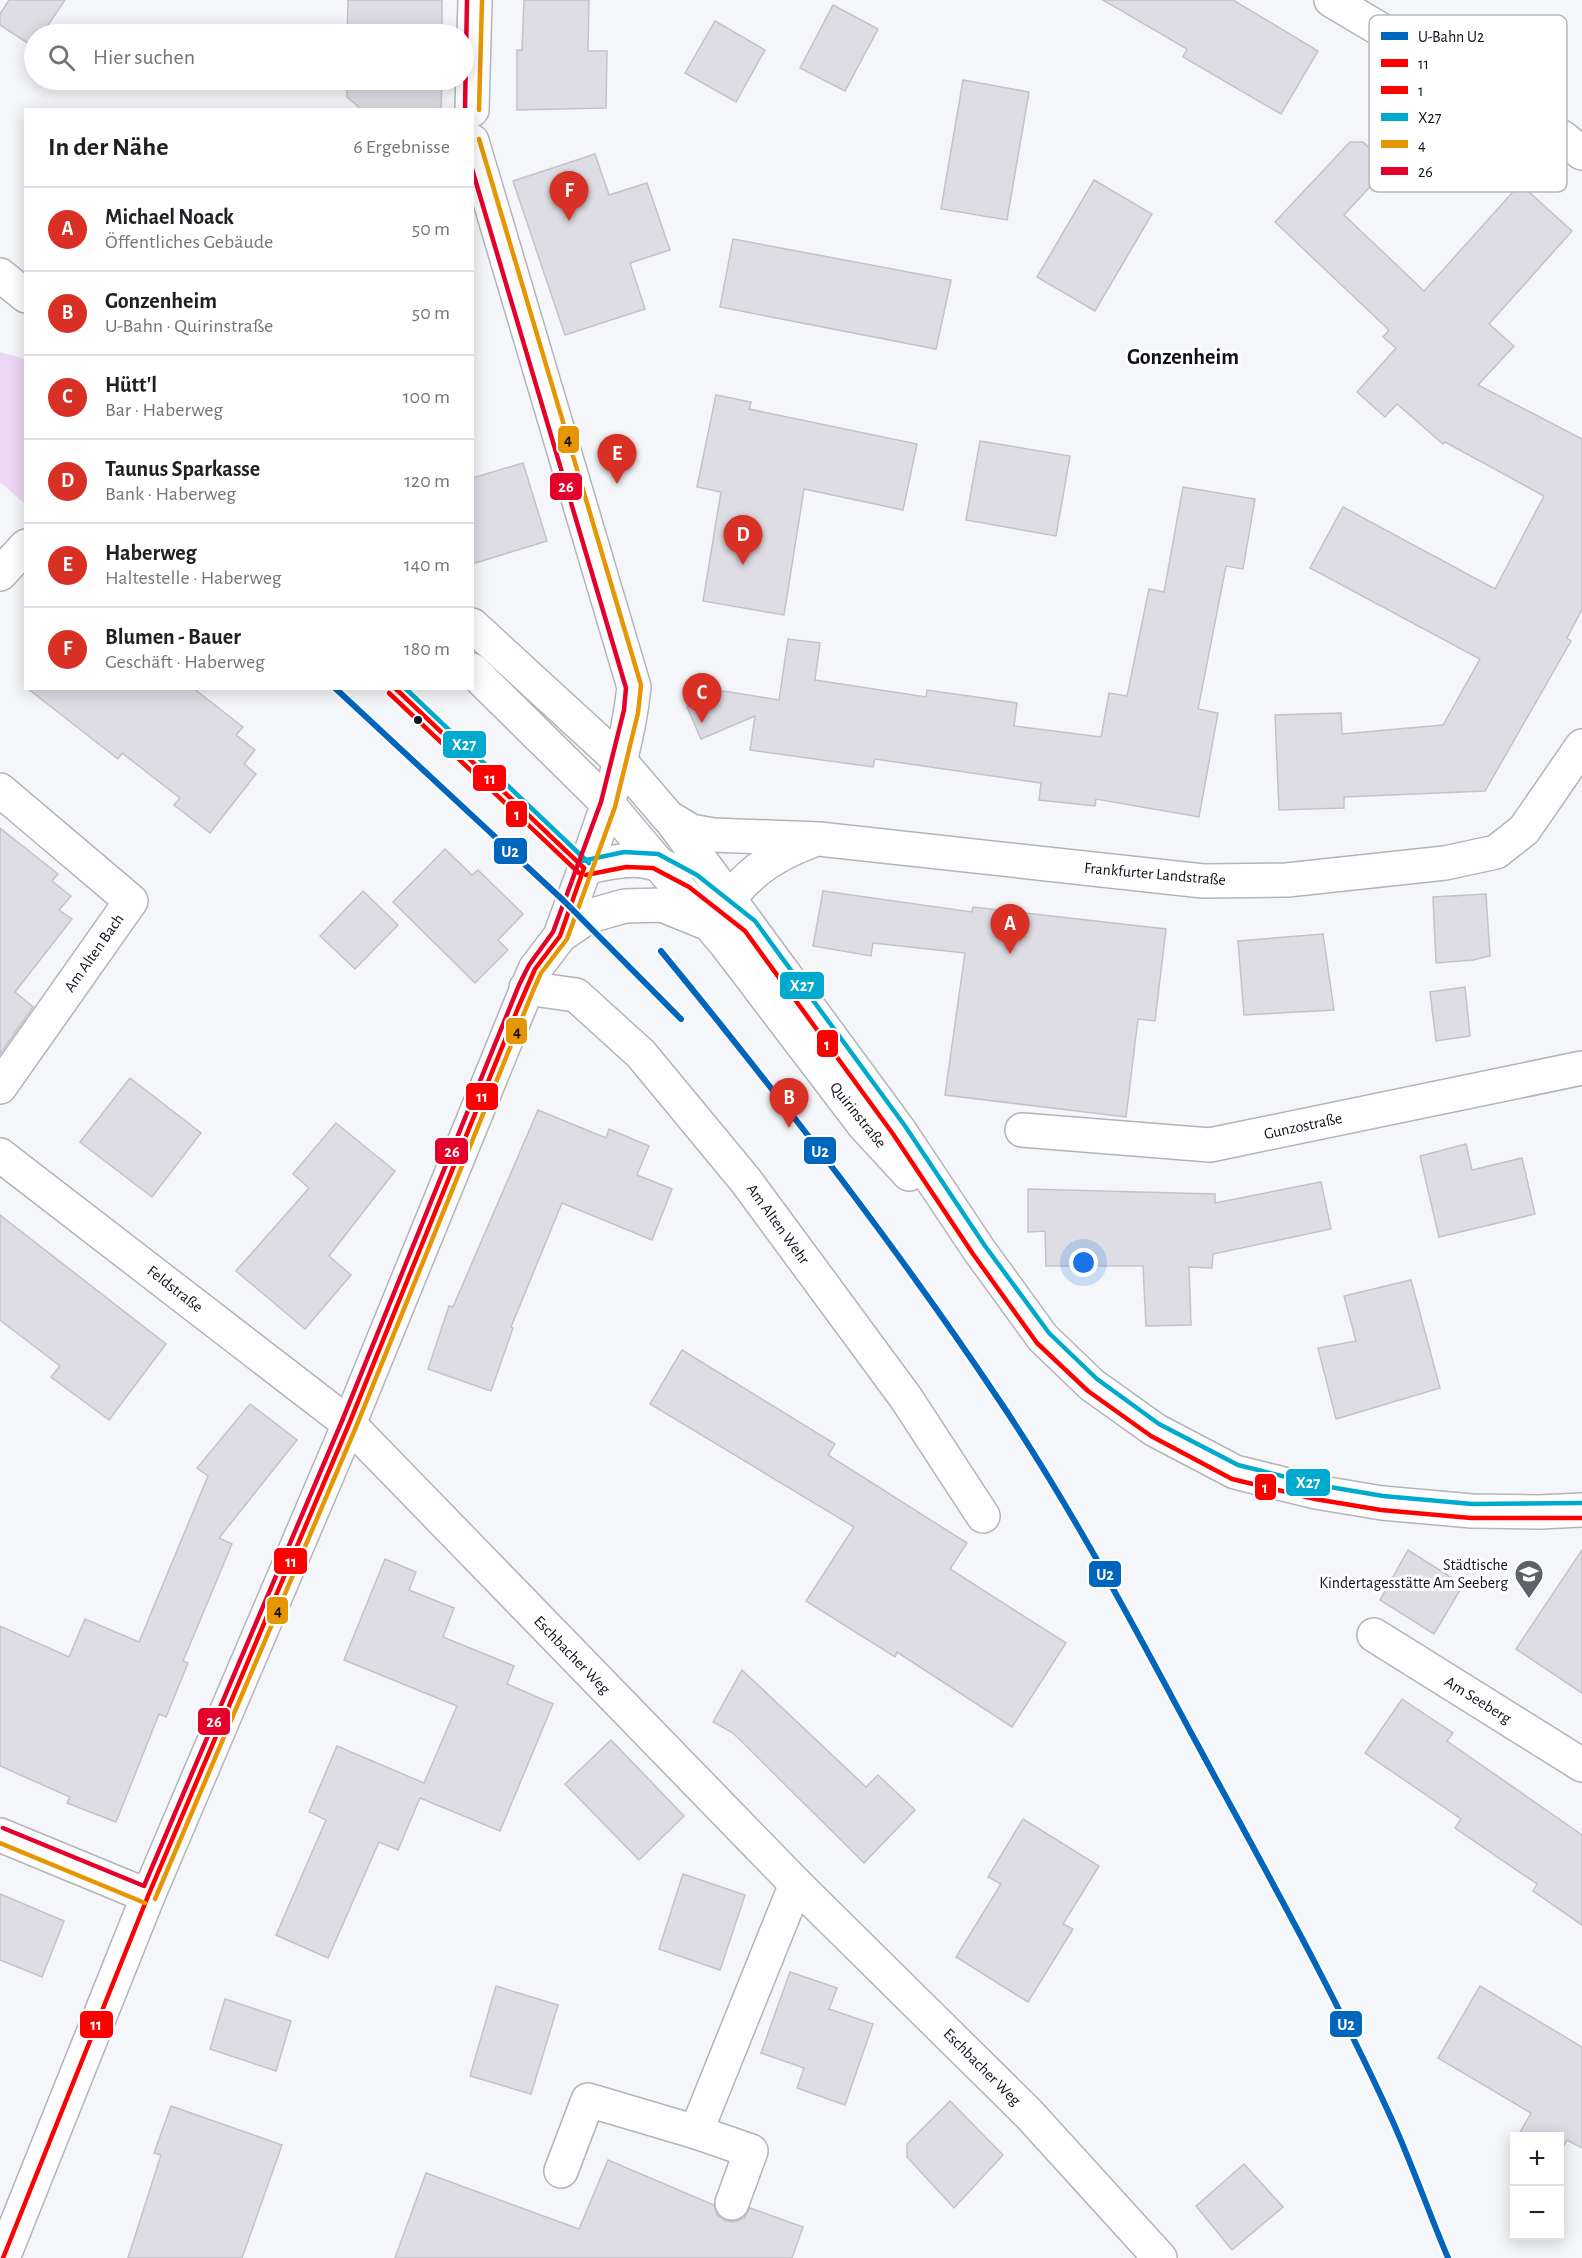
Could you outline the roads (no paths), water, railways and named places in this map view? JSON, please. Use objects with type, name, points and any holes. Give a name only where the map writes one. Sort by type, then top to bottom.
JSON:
[{"type":"street","points":[[474,37],[475,0]]},
{"type":"street","points":[[1331,0],[1369,23]]},
{"type":"street","points":[[472,108],[473,90]]},
{"type":"street","points":[[1567,141],[1582,153]]},
{"type":"street","points":[[3,2258],[148,1896],[349,1424],[526,988],[535,969],[560,936],[608,804],[620,761],[634,687],[474,148]]},
{"type":"street","points":[[0,275],[24,294]]},
{"type":"street","points":[[0,574],[24,548]]},
{"type":"street","name":"Frankfurter Landstraße","points":[[474,627],[620,761],[668,817],[691,831],[713,835],[819,838],[1203,881],[1287,880],[1445,863],[1496,852],[1524,830],[1582,746]]},
{"type":"street","points":[[474,672],[608,804],[655,861]]},
{"type":"street","name":"Am Alten Bach","points":[[0,790],[131,901],[0,1087]]},
{"type":"street","name":"Quirinstraße","points":[[668,817],[720,909],[863,1125],[979,1250]]},
{"type":"street","name":"Frankfurter Landstraße","points":[[720,909],[741,883],[779,854],[819,838]]},
{"type":"street","points":[[585,868],[625,859],[655,861]]},
{"type":"street","name":"Quirinstraße","points":[[655,861],[720,909],[750,926],[899,1131],[979,1250],[1042,1338],[1092,1385],[1155,1430],[1235,1472],[1317,1492],[1382,1503],[1472,1510],[1539,1512],[1582,1510]]},
{"type":"street","points":[[560,936],[589,916],[625,906],[662,905],[720,909]]},
{"type":"street","name":"Am Alten Wehr","points":[[526,988],[576,995],[641,1054],[760,1200],[906,1398],[983,1516]]},
{"type":"street","name":"Gunzostraße","points":[[1022,1130],[1210,1145],[1582,1068]]},
{"type":"street","name":"Feldstraße","points":[[0,1155],[349,1424]]},
{"type":"street","name":"Eschbacher Weg","points":[[349,1424],[796,1884],[1029,2114],[1160,2258]]},
{"type":"street","name":"Am Seeberg","points":[[1374,1635],[1582,1766]]},
{"type":"street","points":[[0,1836],[148,1896]]},
{"type":"street","points":[[696,2132],[796,1884]]},
{"type":"street","points":[[561,2171],[588,2100],[751,2151],[732,2203]]},
{"type":"metro line","name":"U2","points":[[337,690],[564,901],[681,1019]]},
{"type":"metro line","name":"U2","points":[[661,951],[793,1116],[878,1228],[999,1400],[1052,1483],[1125,1610],[1322,1977],[1393,2122],[1448,2258]]},
{"type":"place","name":"Blumen - Bauer","points":[[569,221]]},
{"type":"place","name":"Haberweg","points":[[617,484]]},
{"type":"place","name":"Taunus Sparkasse","points":[[743,565]]},
{"type":"place","name":"Hütt'l","points":[[702,723]]},
{"type":"place","name":"Michael Noack","points":[[1010,954]]},
{"type":"place","name":"Gonzenheim","points":[[789,1128]]},
{"type":"place","name":"Städtische Kindertagesstätte Am Seeberg","points":[[1529,1600]]},
{"type":"district","name":"Gonzenheim","points":[[1183,357]]}]
